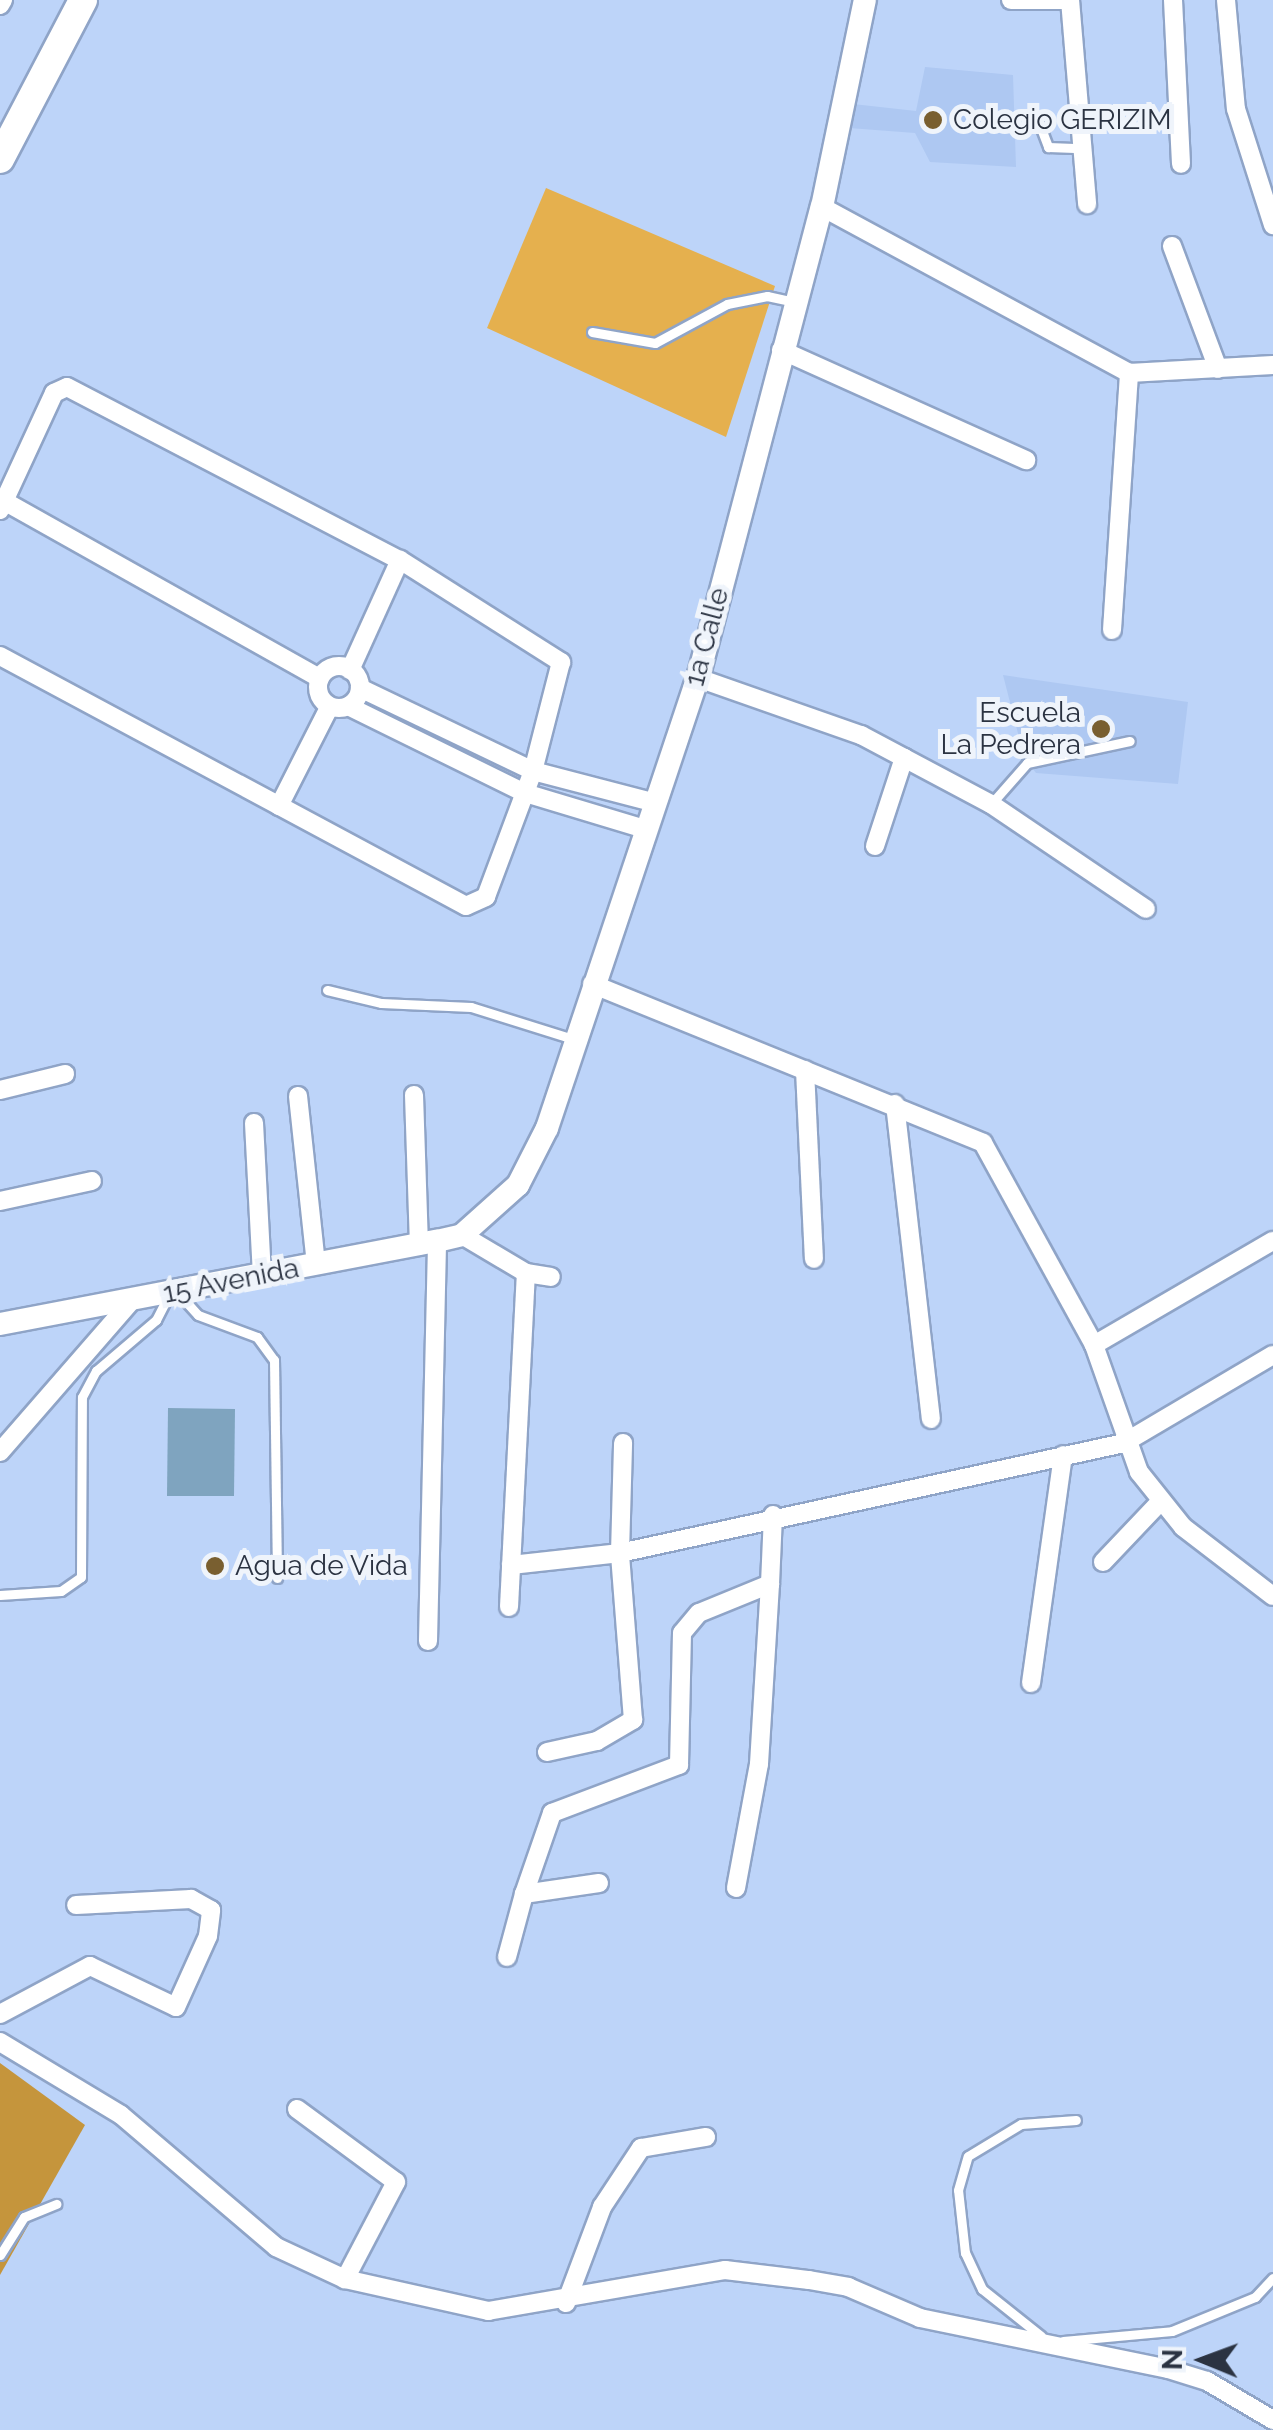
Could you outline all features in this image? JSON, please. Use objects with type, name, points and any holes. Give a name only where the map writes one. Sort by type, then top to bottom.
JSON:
[{"type":"main road","points":[[0,158],[83,0]]},
{"type":"street","name":"1a Calle","points":[[462,1234],[518,1185],[547,1128],[642,828],[698,678],[781,350],[822,207],[865,0]]},
{"type":"street","points":[[1011,0],[1068,0],[1087,204]]},
{"type":"street","points":[[1172,0],[1181,164]]},
{"type":"street","points":[[1226,0],[1236,110],[1273,225]]},
{"type":"street","points":[[822,207],[1130,374],[1273,365]]},
{"type":"street","points":[[1172,246],[1218,369]]},
{"type":"street","points":[[781,350],[1026,460]]},
{"type":"street","points":[[1112,630],[1130,374]]},
{"type":"street","points":[[0,656],[280,806],[478,905],[525,792],[533,771],[562,662],[400,560],[67,388],[54,393],[2,506],[320,678],[339,706],[525,792],[642,828]]},
{"type":"street","points":[[350,670],[400,560]]},
{"type":"street","points":[[320,678],[337,666],[350,670],[360,688],[533,771],[652,802]]},
{"type":"street","points":[[698,678],[750,691],[904,758],[992,804],[1146,909]]},
{"type":"street","points":[[280,806],[339,706],[360,688]]},
{"type":"street","points":[[875,846],[904,758]]},
{"type":"street","points":[[592,984],[895,1104],[988,1150],[1094,1345],[1124,1443],[1159,1503],[1273,1596]]},
{"type":"street","points":[[805,1070],[814,1259]]},
{"type":"street","points":[[0,1090],[64,1074]]},
{"type":"street","points":[[414,1095],[428,1244],[428,1641]]},
{"type":"street","points":[[298,1096],[316,1264]]},
{"type":"street","points":[[895,1104],[931,1419]]},
{"type":"street","points":[[254,1123],[262,1275]]},
{"type":"street","points":[[0,1201],[92,1181]]},
{"type":"street","points":[[462,1234],[526,1273],[551,1277]]},
{"type":"street","name":"15 Avenida","points":[[0,1324],[428,1244],[462,1234]]},
{"type":"street","points":[[1094,1345],[1273,1241]]},
{"type":"street","points":[[509,1607],[526,1273]]},
{"type":"street","points":[[0,1452],[132,1300]]},
{"type":"street","points":[[510,1565],[620,1553],[773,1514],[1124,1443],[1273,1355]]},
{"type":"street","points":[[547,1752],[597,1741],[632,1720],[620,1553],[623,1443]]},
{"type":"street","points":[[1031,1683],[1063,1455]]},
{"type":"street","points":[[1103,1562],[1159,1503]]},
{"type":"street","points":[[736,1888],[759,1764],[773,1514]]},
{"type":"street","points":[[507,1957],[552,1814],[673,1773],[681,1758],[686,1622],[770,1584]]},
{"type":"street","points":[[524,1894],[599,1882]]},
{"type":"street","points":[[0,2014],[90,1966],[176,2006],[208,1936],[211,1910],[190,1899],[76,1905]]},
{"type":"street","points":[[0,2042],[121,2115],[276,2247],[345,2279],[488,2311],[566,2303],[692,2275],[760,2273],[848,2287],[920,2318],[1181,2372],[1273,2420]]},
{"type":"street","points":[[297,2109],[396,2182],[345,2279]]},
{"type":"street","points":[[566,2303],[602,2206],[641,2148],[706,2136]]},
{"type":"lane","points":[[1039,124],[1048,147],[1084,148]]},
{"type":"lane","points":[[592,332],[655,344],[727,304],[767,296],[795,302]]},
{"type":"lane","points":[[992,804],[1026,762],[1130,741]]},
{"type":"lane","points":[[327,990],[381,1004],[471,1008],[576,1040]]},
{"type":"lane","points":[[0,1595],[61,1590],[81,1577],[82,1396],[96,1371],[156,1320],[173,1293],[198,1316],[256,1336],[274,1360],[278,1578]]},
{"type":"lane","points":[[1076,2120],[1021,2124],[968,2156],[958,2190],[965,2252],[982,2288],[1047,2345],[1172,2331],[1255,2297],[1273,2278]]},
{"type":"lane","points":[[0,2255],[24,2217],[56,2204]]},
{"type":"shaded area","name":"Colegio GERIZIM","points":[[925,67],[1013,75],[1016,167],[930,162],[915,133],[849,128],[853,104],[916,111]]},
{"type":"shaded area","points":[[546,188],[775,286],[726,437],[487,328]]},
{"type":"shaded area","name":"Escuela La Pedrera","points":[[1003,675],[1188,702],[1178,784],[1036,773],[1024,757]]},
{"type":"shaded area","points":[[0,2063],[85,2125],[0,2275]]},
{"type":"building","points":[[168,1408],[235,1409],[234,1496],[167,1496]]},
{"type":"place","name":"Colegio GERIZIM","points":[[933,120]]},
{"type":"place","name":"Escuela La Pedrera","points":[[1101,729]]},
{"type":"place","name":"Agua de Vida","points":[[215,1566]]}]
